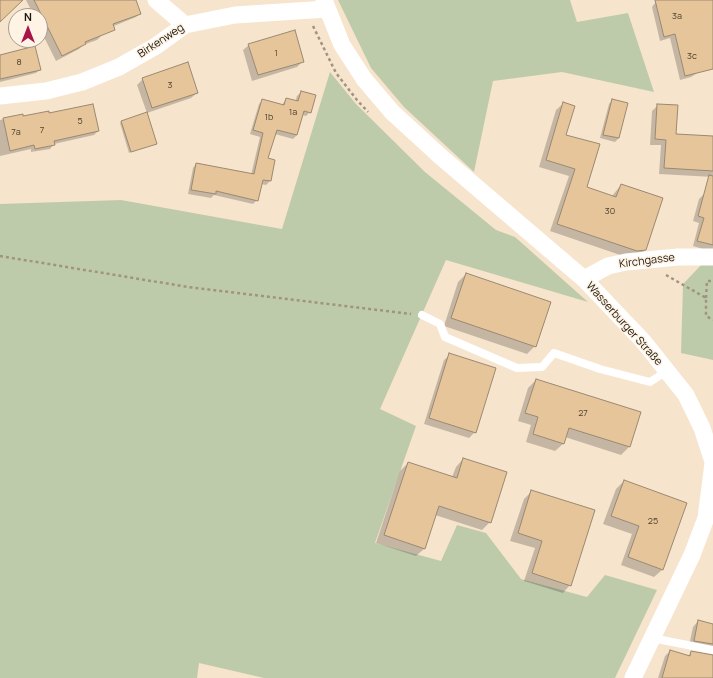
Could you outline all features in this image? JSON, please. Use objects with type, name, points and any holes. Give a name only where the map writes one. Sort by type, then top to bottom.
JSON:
[{"type":"street","points":[[156,0],[185,25]]},
{"type":"street","name":"Birkenweg","points":[[0,96],[46,91],[82,82],[119,67],[156,46],[185,25],[235,15],[326,3]]},
{"type":"street","name":"Wasserburger Straße","points":[[326,3],[342,45],[364,79],[392,112],[440,156],[584,280],[643,341],[667,371],[686,395],[702,428],[713,463],[706,518],[692,555],[633,678]]},
{"type":"street","name":"Kirchgasse","points":[[584,280],[608,266],[626,262],[678,257],[713,257]]},
{"type":"lane","points":[[422,315],[440,324],[444,337],[517,368],[542,366],[554,353],[600,369],[650,382],[667,371]]},
{"type":"lane","points":[[652,638],[713,650]]},
{"type":"path","points":[[0,256],[188,287],[331,306],[422,315]]},
{"type":"path","points":[[664,274],[706,298]]},
{"type":"path","points":[[713,281],[707,281],[706,298],[706,316],[713,320]]},
{"type":"green space","points":[[338,0],[570,0],[577,22],[628,13],[654,92],[562,72],[493,81],[474,172],[404,107],[371,68]]},
{"type":"green space","points":[[330,72],[356,104],[425,172],[496,230],[515,237],[588,302],[446,260],[380,409],[416,426],[375,543],[441,561],[457,525],[486,533],[521,579],[587,597],[605,575],[657,590],[615,678],[264,678],[199,663],[197,678],[0,678],[0,204],[121,200],[282,229]]},
{"type":"green space","points":[[703,263],[713,264],[713,360],[681,353],[683,284]]},
{"type":"building","points":[[0,0],[23,0],[15,8],[8,8],[8,14],[0,22]]},
{"type":"building","points":[[34,0],[136,0],[141,14],[113,24],[115,30],[85,42],[86,44],[62,56],[48,28],[48,8],[38,8]]},
{"type":"building","points":[[655,0],[713,0],[713,69],[685,76],[675,34],[664,37]]},
{"type":"building","points":[[295,30],[304,62],[258,75],[248,44]]},
{"type":"building","points":[[27,48],[36,48],[41,70],[0,79],[0,55]]},
{"type":"building","points":[[188,62],[198,93],[152,108],[142,78]]},
{"type":"building","points":[[301,91],[316,95],[311,113],[304,111],[297,135],[277,130],[268,158],[275,160],[271,181],[263,180],[258,201],[216,191],[216,194],[191,190],[196,163],[254,174],[263,133],[253,130],[262,99],[284,105],[286,98],[298,101]]},
{"type":"building","points":[[612,99],[628,103],[619,138],[603,135]]},
{"type":"building","points":[[563,102],[575,106],[566,135],[600,144],[587,187],[616,197],[621,184],[663,198],[646,250],[637,251],[557,224],[575,169],[546,160]]},
{"type":"building","points":[[93,104],[99,131],[54,141],[55,145],[35,149],[34,145],[10,151],[3,118],[49,111],[49,113]]},
{"type":"building","points":[[657,104],[678,105],[676,134],[713,136],[713,171],[664,168],[666,140],[655,139]]},
{"type":"building","points":[[147,112],[157,144],[131,152],[121,121]]},
{"type":"building","points":[[709,175],[713,176],[713,245],[697,241],[704,218],[698,216]]},
{"type":"building","points":[[466,273],[551,302],[536,347],[451,318]]},
{"type":"building","points":[[449,353],[496,368],[476,433],[429,418]]},
{"type":"building","points":[[536,379],[641,412],[630,447],[569,428],[564,444],[533,434],[538,417],[525,413]]},
{"type":"building","points":[[463,458],[507,472],[491,523],[439,506],[425,549],[384,535],[408,462],[457,478]]},
{"type":"building","points":[[624,480],[687,503],[663,570],[628,557],[639,526],[611,516]]},
{"type":"building","points":[[531,490],[595,510],[571,586],[532,573],[542,541],[518,533]]},
{"type":"building","points":[[698,620],[713,624],[713,644],[694,641]]},
{"type":"building","points":[[670,650],[690,656],[691,651],[713,655],[713,678],[662,678]]}]
